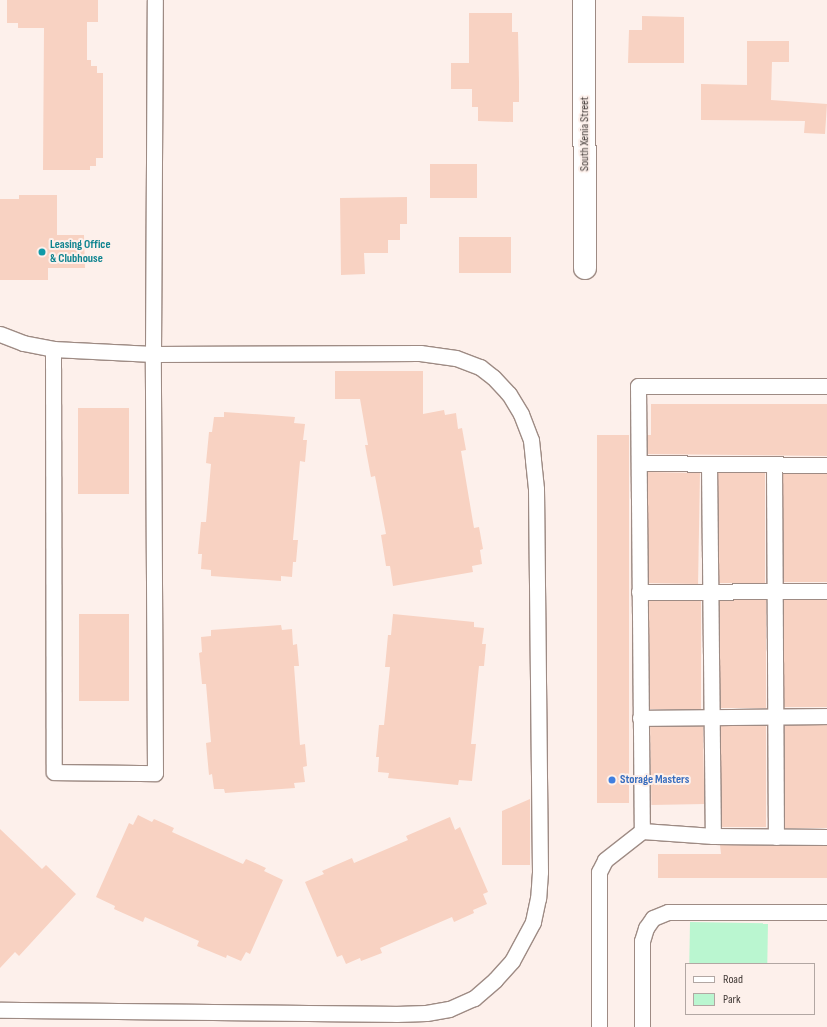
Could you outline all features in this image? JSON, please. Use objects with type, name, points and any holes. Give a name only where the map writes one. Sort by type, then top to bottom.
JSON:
[{"type":"street","name":"South Xenia Street","points":[[584,0],[585,268]]},
{"type":"lane","points":[[53,349],[54,772],[155,773],[153,354],[155,0]]},
{"type":"lane","points":[[0,334],[23,343],[53,349],[153,354],[420,353],[456,358],[480,367],[493,377],[509,394],[521,414],[531,440],[536,489],[540,872],[538,898],[532,922],[512,961],[495,980],[474,998],[450,1009],[426,1013],[396,1014],[0,1010]]},
{"type":"lane","points":[[642,831],[638,386],[827,386]]},
{"type":"lane","points":[[639,464],[827,465]]},
{"type":"lane","points":[[709,464],[712,836]]},
{"type":"lane","points":[[774,464],[776,837]]},
{"type":"lane","points":[[640,592],[827,592]]},
{"type":"lane","points":[[640,718],[827,716]]},
{"type":"lane","points":[[599,1027],[599,872],[605,860],[642,831],[712,836],[827,837]]},
{"type":"lane","points":[[642,1027],[642,941],[646,928],[653,918],[668,912],[827,912]]},
{"type":"green space","points":[[690,922],[768,923],[767,963],[689,963]]},
{"type":"building","points":[[7,0],[98,0],[98,22],[87,22],[87,60],[91,60],[91,66],[97,66],[97,73],[103,73],[103,158],[96,158],[96,166],[90,166],[90,170],[43,170],[44,28],[18,28],[18,23],[7,23]]},
{"type":"building","points":[[469,13],[512,13],[512,32],[518,32],[519,82],[519,102],[513,102],[513,122],[478,121],[478,107],[472,107],[472,89],[451,89],[451,63],[469,63]]},
{"type":"building","points":[[642,16],[684,17],[684,63],[628,63],[629,30],[642,30]]},
{"type":"building","points":[[747,41],[789,41],[789,62],[772,62],[771,100],[827,104],[825,134],[804,133],[805,121],[701,120],[701,84],[747,85]]},
{"type":"building","points":[[430,164],[477,164],[477,198],[430,198]]},
{"type":"building","name":"Leasing Office & Clubhouse","points":[[19,195],[57,195],[57,235],[84,235],[85,268],[48,268],[48,280],[0,280],[0,199],[19,199]]},
{"type":"building","points":[[407,197],[407,224],[400,224],[400,240],[388,240],[388,253],[364,253],[365,274],[341,275],[340,198]]},
{"type":"building","points":[[459,237],[511,237],[511,273],[459,273]]},
{"type":"building","points":[[335,371],[423,371],[423,414],[444,410],[445,415],[456,413],[458,429],[462,428],[466,450],[461,451],[474,528],[479,527],[483,549],[480,550],[482,564],[472,566],[473,572],[393,586],[390,566],[386,566],[381,535],[386,534],[375,476],[371,477],[365,445],[368,445],[360,399],[335,399]]},
{"type":"building","points":[[651,404],[827,404],[827,456],[648,454],[647,435],[651,435]]},
{"type":"building","points":[[78,408],[129,408],[129,494],[78,494]]},
{"type":"building","points":[[224,412],[295,417],[294,423],[305,424],[303,440],[307,440],[305,462],[300,461],[293,540],[298,540],[296,562],[293,562],[292,577],[281,576],[281,581],[211,576],[211,570],[201,569],[202,554],[198,554],[201,522],[206,522],[211,464],[206,463],[209,432],[212,432],[214,417],[224,417]]},
{"type":"building","points":[[597,435],[629,435],[629,803],[597,803]]},
{"type":"building","points":[[648,472],[700,473],[698,584],[646,583]]},
{"type":"building","points":[[718,473],[765,473],[765,583],[718,583]]},
{"type":"building","points":[[783,474],[827,474],[827,582],[783,582]]},
{"type":"building","points":[[719,600],[766,600],[766,708],[719,708]]},
{"type":"building","points":[[784,600],[827,600],[827,707],[784,707]]},
{"type":"building","points":[[649,601],[701,601],[701,709],[649,709]]},
{"type":"building","points":[[79,614],[129,614],[129,701],[79,701]]},
{"type":"building","points":[[393,614],[474,622],[474,627],[484,628],[482,644],[486,644],[484,666],[479,666],[471,744],[476,744],[472,781],[459,780],[458,785],[388,778],[389,773],[378,772],[379,757],[376,757],[379,725],[384,725],[390,667],[385,667],[388,635],[391,635]]},
{"type":"building","points":[[281,625],[282,630],[292,629],[293,645],[297,644],[299,666],[294,666],[300,745],[305,744],[307,766],[303,767],[305,782],[294,783],[295,788],[225,793],[224,789],[214,789],[212,774],[209,775],[206,743],[211,742],[206,684],[202,684],[199,653],[202,652],[201,637],[211,636],[211,630]]},
{"type":"building","points":[[784,725],[827,725],[827,828],[784,828]]},
{"type":"building","points":[[703,726],[704,804],[651,805],[650,727]]},
{"type":"building","points":[[721,726],[766,726],[766,827],[721,827]]},
{"type":"building","points":[[530,799],[530,865],[502,865],[502,811]]},
{"type":"building","points":[[138,815],[152,822],[154,819],[174,828],[172,832],[243,864],[246,859],[266,868],[264,871],[283,880],[250,954],[246,952],[241,961],[227,955],[226,958],[197,946],[199,941],[145,917],[143,922],[114,909],[115,906],[96,897],[129,823],[133,825]]},
{"type":"building","points":[[450,817],[455,830],[460,827],[488,892],[483,894],[487,904],[473,910],[474,913],[454,922],[452,917],[380,948],[382,953],[361,961],[360,958],[346,964],[342,955],[337,957],[305,882],[324,874],[322,871],[352,858],[354,863],[408,840],[406,836]]},
{"type":"building","points":[[0,829],[42,869],[46,865],[76,894],[19,956],[15,952],[0,968]]},
{"type":"building","points":[[720,845],[827,846],[827,878],[658,878],[658,854],[721,854]]},
{"type":"place","name":"Leasing Office & Clubhouse","points":[[42,252]]},
{"type":"place","name":"Storage Masters","points":[[612,780]]}]
